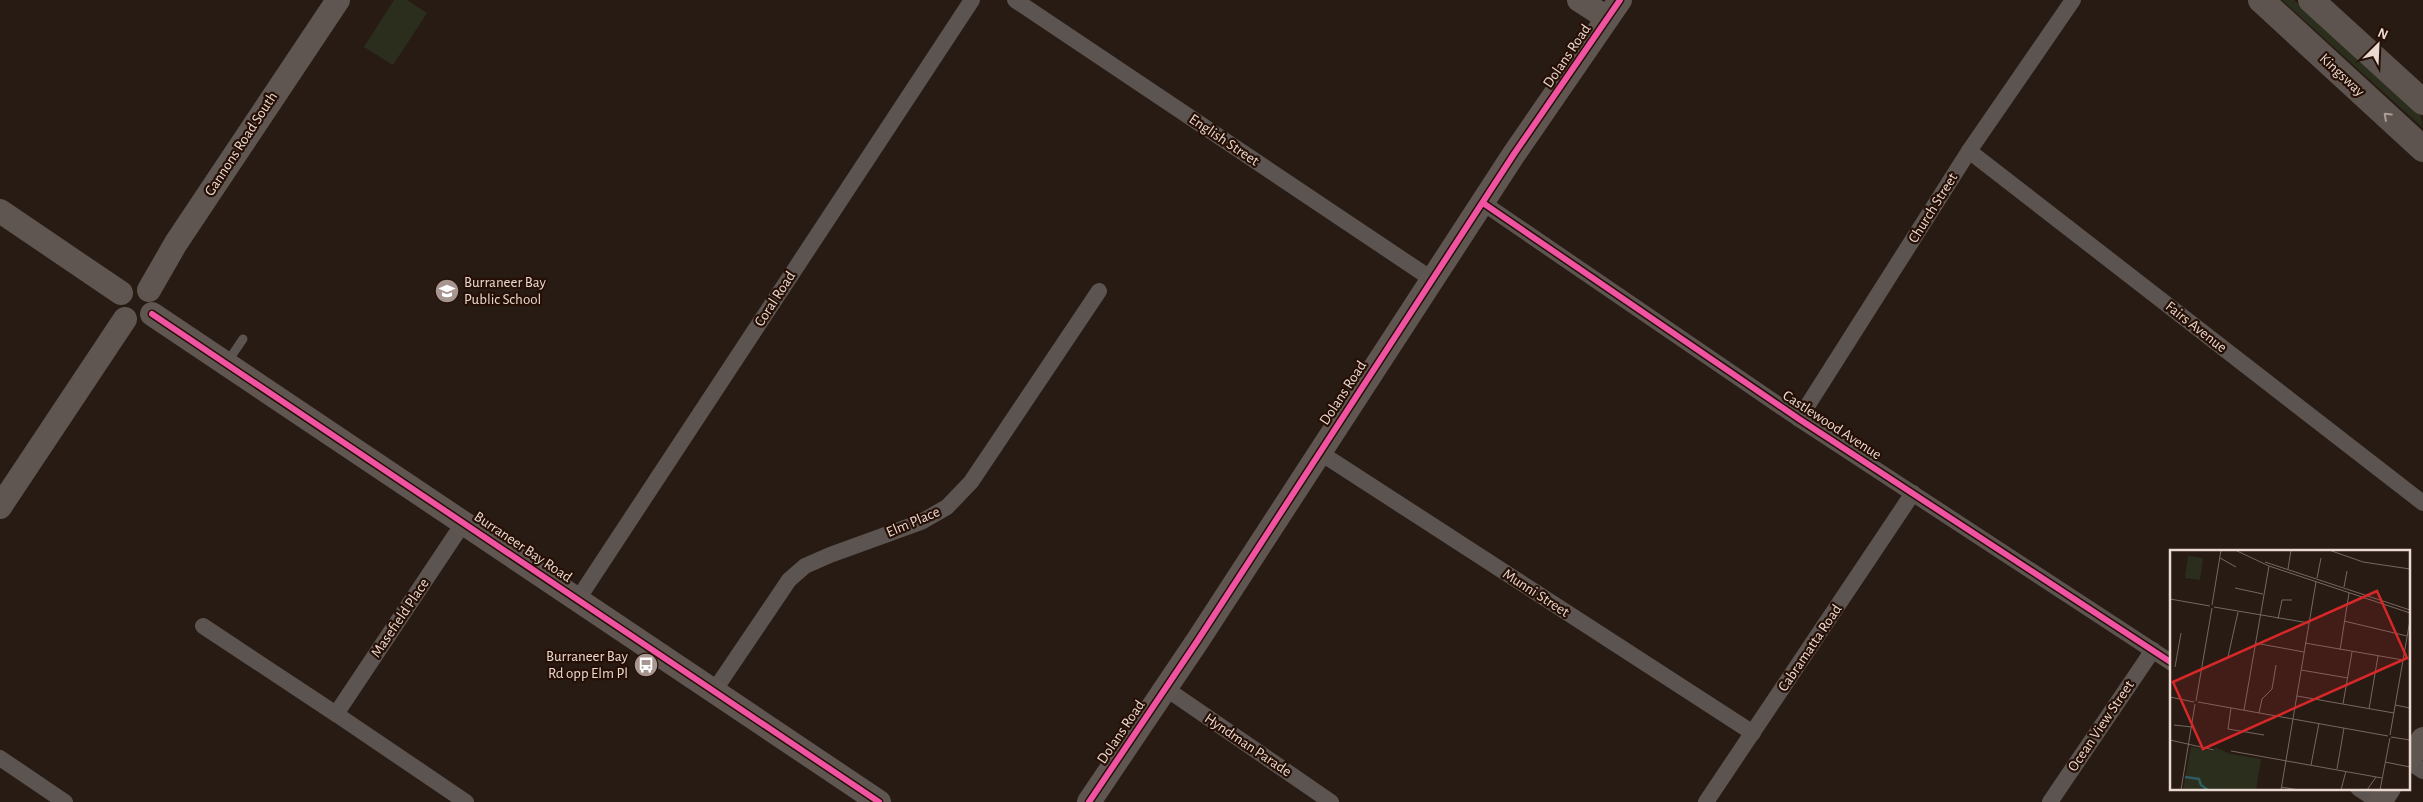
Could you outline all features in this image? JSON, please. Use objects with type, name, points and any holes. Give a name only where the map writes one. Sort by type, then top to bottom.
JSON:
[{"type":"main road","name":"Kingsway","points":[[2261,0],[2423,149]]},
{"type":"main road","points":[[2311,0],[2423,102]]},
{"type":"street","name":"Gannons Road South","points":[[148,290],[176,243],[338,0]]},
{"type":"street","name":"Coral Road","points":[[578,599],[972,0]]},
{"type":"street","name":"English Street","points":[[1016,0],[1433,280]]},
{"type":"street","points":[[1579,0],[1614,9]]},
{"type":"street","name":"Church Street","points":[[1799,419],[1969,151],[2073,0]]},
{"type":"street","name":"Dolans Road","points":[[1088,802],[1165,688],[1483,203],[1614,9]]},
{"type":"street","name":"Fairs Avenue","points":[[1969,151],[2423,502]]},
{"type":"street","name":"Castlewood Avenue","points":[[1483,203],[1799,419],[2170,662]]},
{"type":"street","points":[[0,211],[121,293]]},
{"type":"street","points":[[137,285],[148,290],[154,302],[152,314],[142,322],[136,323],[124,319],[117,304],[121,293],[125,288],[137,285]]},
{"type":"street","name":"Elm Place","points":[[714,691],[789,580],[806,566],[830,555],[922,522],[947,507],[971,482],[1099,291]]},
{"type":"street","name":"Burraneer Bay Road","points":[[152,314],[879,802]]},
{"type":"street","points":[[0,507],[124,319]]},
{"type":"street","name":"Munni Street","points":[[1319,452],[1753,733]]},
{"type":"street","name":"Cabramatta Road","points":[[1706,802],[1913,493]]},
{"type":"street","name":"Masefield Place","points":[[336,714],[464,522]]},
{"type":"street","points":[[204,626],[466,802]]},
{"type":"street","name":"Ocean View Street","points":[[2050,802],[2153,650]]},
{"type":"street","name":"Hyndman Parade","points":[[1165,688],[1331,802]]},
{"type":"street","points":[[2410,759],[2423,739]]},
{"type":"street","points":[[0,758],[65,802]]},
{"type":"street","points":[[2410,762],[2423,771]]},
{"type":"street","points":[[2361,790],[2379,802],[2388,790]]},
{"type":"lane","points":[[226,364],[243,339]]},
{"type":"green space","points":[[394,0],[407,0],[427,13],[393,65],[364,47]]},
{"type":"green space","points":[[2282,0],[2294,0],[2421,116],[2423,128]]},
{"type":"cycle path","points":[[1089,802],[1198,640],[1514,154],[1620,0]]},
{"type":"cycle path","points":[[1483,203],[1799,419],[2170,662]]},
{"type":"cycle path","points":[[152,314],[879,802]]},
{"type":"place","name":"Burraneer Bay Public School","points":[[447,291]]},
{"type":"place","name":"Burraneer Bay Rd opp Elm Pl","points":[[646,665]]}]
